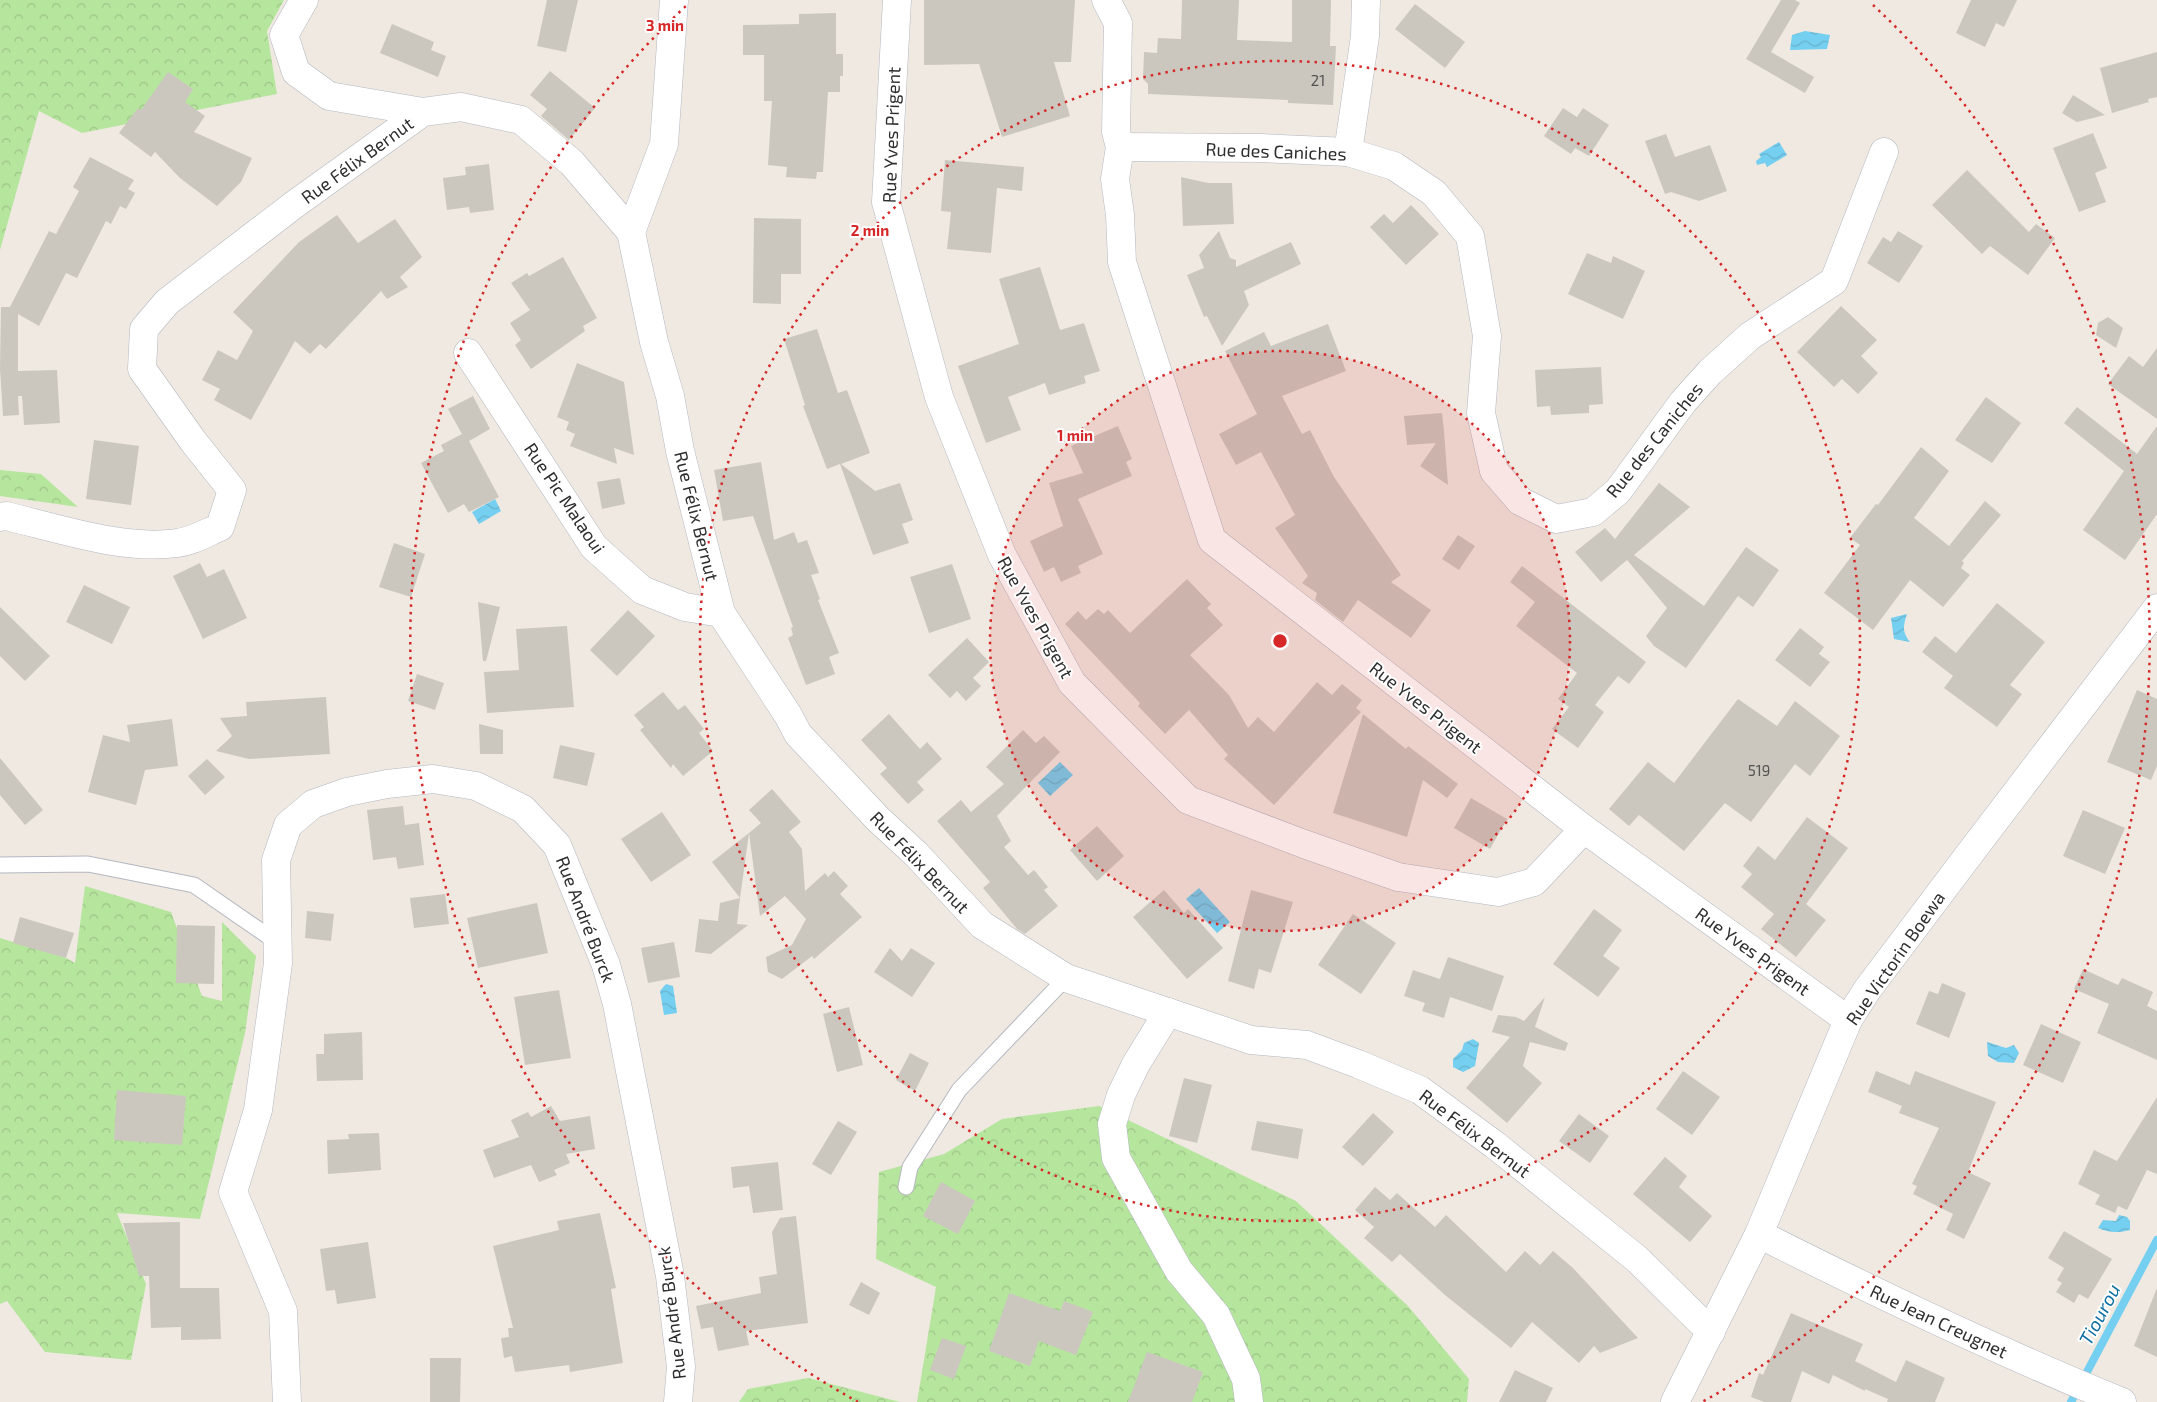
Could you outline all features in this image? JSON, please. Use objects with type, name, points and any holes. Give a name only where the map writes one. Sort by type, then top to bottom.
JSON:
[{"type":"street","points":[[304,0],[284,34],[296,72],[329,96],[423,112]]},
{"type":"street","points":[[631,232],[664,144],[674,0]]},
{"type":"street","name":"Rue Yves Prigent","points":[[897,0],[886,202],[939,397],[1002,554],[1072,683],[1188,800],[1398,877],[1498,892],[1534,882],[1584,829]]},
{"type":"street","name":"Rue Yves Prigent","points":[[1106,0],[1118,22],[1116,132],[1120,148],[1115,179],[1120,215],[1122,262],[1212,540],[1584,829],[1848,1020]]},
{"type":"street","points":[[1348,152],[1365,36],[1366,0]]},
{"type":"street","name":"Rue Félix Bernut","points":[[0,517],[6,516],[107,540],[141,544],[176,543],[194,539],[220,527],[232,490],[193,441],[142,369],[144,329],[167,302],[295,204],[423,112],[461,108],[520,120],[572,163],[631,232],[654,342],[670,396],[680,452],[721,613],[788,715],[798,734],[878,819],[916,854],[982,926],[1066,978],[1251,1040],[1306,1045],[1420,1090],[1495,1145],[1637,1259],[1711,1332]]},
{"type":"street","name":"Rue des Caniches","points":[[1120,148],[1261,148],[1348,152],[1394,166],[1434,193],[1470,236],[1487,336],[1481,413],[1494,471],[1520,501],[1556,518],[1593,512],[1618,491],[1683,402],[1710,372],[1750,336],[1834,281],[1884,152]]},
{"type":"street","name":"Rue Pic Malaoui","points":[[468,353],[594,547],[642,590],[685,607],[721,613]]},
{"type":"street","name":"Rue Victorin Boewa","points":[[1675,1402],[1759,1234],[1848,1020],[1867,990],[2157,608]]},
{"type":"street","name":"Rue André Burck","points":[[287,1402],[283,1311],[233,1192],[258,1110],[278,964],[276,860],[288,825],[313,804],[347,792],[387,784],[433,779],[476,786],[523,810],[557,845],[606,965],[617,1004],[670,1276],[681,1367],[678,1402]]},
{"type":"street","points":[[1168,1012],[1136,1064],[1121,1095],[1112,1124],[1116,1158],[1179,1271],[1216,1315],[1246,1379],[1249,1402]]},
{"type":"street","name":"Rue Jean Creugnet","points":[[1759,1234],[1837,1273],[2061,1377],[2111,1398]]},
{"type":"lane","points":[[0,864],[88,864],[194,885],[278,943]]},
{"type":"lane","points":[[906,1188],[910,1167],[959,1090],[1066,978]]},
{"type":"green space","points":[[0,0],[284,0],[267,31],[277,94],[82,133],[39,111],[0,250]]},
{"type":"green space","points":[[0,470],[41,474],[78,507],[0,496]]},
{"type":"green space","points":[[85,886],[171,912],[202,996],[222,1001],[222,922],[256,956],[245,1033],[200,1219],[117,1213],[146,1284],[131,1360],[45,1352],[7,1301],[0,1304],[0,938],[66,958],[75,963]]},
{"type":"green space","points":[[1099,1106],[1296,1201],[1408,1306],[1469,1379],[1467,1402],[917,1402],[936,1287],[876,1259],[879,1172],[944,1154],[1002,1119]]},
{"type":"green space","points":[[808,1378],[900,1402],[739,1402],[748,1389]]},
{"type":"water","points":[[1805,31],[1830,35],[1827,49],[1790,50],[1792,35]]},
{"type":"water","points":[[1779,142],[1787,155],[1767,167],[1765,163],[1757,165],[1756,161],[1761,157],[1759,154]]},
{"type":"water","points":[[495,499],[501,511],[479,524],[472,512]]},
{"type":"water","points":[[1907,614],[1904,629],[1910,642],[1894,639],[1891,618]]},
{"type":"water","points":[[1060,762],[1073,775],[1050,796],[1038,783]]},
{"type":"water","points":[[1199,888],[1230,922],[1217,933],[1186,899]]},
{"type":"water","points":[[666,984],[673,986],[677,1013],[664,1015],[660,991]]},
{"type":"water","points":[[1473,1039],[1479,1043],[1475,1066],[1463,1072],[1453,1067],[1453,1059],[1462,1050],[1464,1043]]},
{"type":"water","points":[[1987,1042],[2006,1048],[2014,1045],[2019,1053],[2014,1063],[1998,1062],[1988,1056]]},
{"type":"water","points":[[2119,1215],[2127,1217],[2130,1221],[2130,1230],[2114,1232],[2098,1228],[2103,1220],[2116,1221]]},
{"type":"building","points":[[547,0],[578,0],[566,52],[537,46]]},
{"type":"building","points":[[924,0],[1075,0],[1071,62],[1054,62],[1070,116],[1002,137],[979,64],[924,65]]},
{"type":"building","points":[[1182,0],[1239,0],[1237,40],[1292,42],[1292,0],[1331,0],[1330,46],[1336,46],[1333,105],[1288,103],[1288,100],[1148,94],[1148,84],[1143,79],[1144,52],[1157,53],[1158,38],[1181,39]]},
{"type":"building","points":[[1781,0],[1795,0],[1800,3],[1771,52],[1814,77],[1805,93],[1746,59]]},
{"type":"building","points":[[1971,0],[2017,0],[2004,27],[1996,23],[1985,47],[1956,33]]},
{"type":"building","points":[[1415,4],[1465,42],[1445,68],[1395,29]]},
{"type":"building","points":[[836,13],[836,54],[843,54],[843,76],[840,76],[840,92],[828,92],[823,172],[817,172],[816,179],[786,177],[787,167],[768,165],[772,101],[764,101],[764,55],[743,55],[743,25],[799,24],[799,14]]},
{"type":"building","points":[[392,24],[434,42],[431,50],[446,56],[438,77],[380,53]]},
{"type":"building","points":[[2157,52],[2157,97],[2148,99],[2149,102],[2112,113],[2100,68]]},
{"type":"building","points":[[550,71],[595,108],[569,140],[541,116],[547,109],[530,95]]},
{"type":"building","points":[[168,72],[193,89],[185,102],[205,116],[194,132],[252,158],[241,182],[217,206],[180,178],[155,152],[151,157],[119,133],[138,108],[141,110]]},
{"type":"building","points":[[2073,95],[2105,115],[2077,122],[2062,113]]},
{"type":"building","points":[[1563,108],[1577,117],[1583,108],[1609,125],[1589,156],[1575,148],[1571,154],[1544,136]]},
{"type":"building","points":[[2093,133],[2107,168],[2095,173],[2106,202],[2079,212],[2053,148]]},
{"type":"building","points":[[1666,134],[1675,157],[1710,145],[1727,191],[1699,201],[1671,192],[1665,194],[1645,141]]},
{"type":"building","points":[[90,157],[134,180],[128,189],[135,193],[126,209],[120,206],[111,224],[106,221],[77,278],[66,273],[39,326],[18,314],[18,371],[57,370],[60,423],[24,425],[22,396],[18,396],[19,415],[3,416],[0,369],[1,307],[10,307],[49,231],[56,234],[79,191],[73,187]]},
{"type":"building","points":[[945,160],[1024,167],[1022,191],[997,188],[991,253],[947,249],[951,212],[941,211]]},
{"type":"building","points":[[489,164],[494,210],[470,213],[469,207],[447,210],[443,178],[466,175],[465,167]]},
{"type":"building","points":[[1967,170],[2029,232],[2036,224],[2055,238],[2028,275],[1990,246],[1982,254],[1932,205]]},
{"type":"building","points":[[1181,177],[1208,183],[1232,183],[1234,224],[1183,226]]},
{"type":"building","points":[[1411,205],[1439,234],[1406,265],[1370,227],[1384,214],[1393,223]]},
{"type":"building","points":[[337,215],[358,243],[395,219],[422,257],[400,277],[408,287],[387,299],[381,291],[326,349],[320,344],[310,354],[295,341],[251,420],[214,400],[220,389],[202,380],[218,350],[237,360],[253,331],[233,312],[299,242]]},
{"type":"building","points":[[754,218],[801,219],[801,274],[781,274],[781,304],[753,303]]},
{"type":"building","points":[[1219,231],[1230,258],[1236,260],[1236,267],[1291,242],[1301,264],[1244,291],[1249,305],[1222,346],[1207,316],[1204,317],[1187,275],[1204,268],[1199,255]]},
{"type":"building","points":[[1898,231],[1923,246],[1899,283],[1867,263],[1883,237],[1891,242]]},
{"type":"building","points":[[1587,253],[1611,263],[1613,256],[1645,271],[1623,319],[1568,294]]},
{"type":"building","points":[[563,257],[597,318],[583,326],[585,331],[531,369],[515,345],[521,340],[510,323],[530,310],[511,283],[527,273],[529,276]]},
{"type":"building","points":[[1040,267],[1060,330],[1084,323],[1100,371],[1084,376],[1086,383],[1049,395],[1045,383],[1008,397],[1021,430],[986,443],[958,366],[1019,344],[999,279]]},
{"type":"building","points":[[1841,306],[1877,340],[1861,356],[1878,373],[1858,394],[1842,379],[1834,387],[1797,352]]},
{"type":"building","points":[[2108,317],[2123,328],[2116,348],[2096,335],[2098,323]]},
{"type":"building","points":[[1328,324],[1346,371],[1282,396],[1302,434],[1310,430],[1334,477],[1401,575],[1391,582],[1431,610],[1411,638],[1358,600],[1343,622],[1315,600],[1317,593],[1302,583],[1308,576],[1275,528],[1295,515],[1261,452],[1236,465],[1219,434],[1257,414],[1225,351],[1264,332],[1271,346]]},
{"type":"building","points":[[817,329],[838,393],[847,390],[870,453],[841,464],[875,491],[900,483],[913,520],[902,524],[909,543],[873,555],[840,464],[827,469],[803,406],[805,405],[784,339]]},
{"type":"building","points":[[2157,348],[2157,419],[2108,384],[2129,356],[2143,367]]},
{"type":"building","points":[[577,363],[624,382],[634,455],[614,448],[617,464],[570,446],[575,434],[566,430],[569,422],[557,417]]},
{"type":"building","points":[[1601,367],[1603,404],[1589,405],[1589,413],[1551,415],[1550,406],[1537,407],[1535,370]]},
{"type":"building","points":[[473,396],[490,429],[469,441],[499,497],[469,512],[464,504],[448,513],[421,463],[444,451],[441,445],[462,434],[448,409]]},
{"type":"building","points":[[1986,397],[2021,423],[1992,463],[1955,440]]},
{"type":"building","points":[[2077,407],[2137,454],[2157,426],[2157,514],[2125,560],[2083,530],[2124,471],[2064,423]]},
{"type":"building","points":[[1442,413],[1448,485],[1420,466],[1436,443],[1407,445],[1404,416]]},
{"type":"building","points":[[1118,426],[1132,459],[1126,462],[1132,476],[1078,499],[1103,554],[1078,566],[1081,573],[1061,582],[1054,567],[1044,572],[1030,541],[1063,526],[1049,483],[1083,473],[1071,446]]},
{"type":"building","points":[[94,440],[139,446],[131,505],[86,499]]},
{"type":"building","points":[[1921,447],[1949,471],[1914,518],[1949,546],[1985,501],[2001,515],[1962,561],[1964,563],[1961,568],[1970,575],[1943,607],[1910,580],[1873,630],[1824,593],[1860,545],[1850,538],[1876,504],[1878,505]]},
{"type":"building","points":[[761,462],[774,540],[794,532],[798,543],[807,540],[819,573],[811,575],[820,599],[818,600],[839,653],[829,657],[835,674],[806,685],[788,638],[793,635],[791,628],[793,627],[753,516],[723,521],[714,470]]},
{"type":"building","points":[[620,478],[625,504],[602,509],[597,482]]},
{"type":"building","points":[[1659,483],[1690,507],[1634,555],[1704,606],[1746,547],[1779,570],[1753,607],[1738,596],[1686,668],[1654,646],[1646,636],[1667,608],[1627,560],[1601,582],[1575,552],[1605,528],[1615,539]]},
{"type":"building","points":[[1458,535],[1475,546],[1459,570],[1442,559]]},
{"type":"building","points":[[394,543],[425,554],[411,597],[379,587]]},
{"type":"building","points":[[200,563],[207,577],[224,569],[247,618],[203,639],[173,576]]},
{"type":"building","points":[[952,564],[971,619],[929,633],[910,577]]},
{"type":"building","points":[[1522,566],[1646,662],[1629,684],[1618,676],[1595,705],[1604,712],[1578,748],[1552,729],[1569,707],[1558,699],[1577,673],[1516,626],[1535,602],[1510,582]]},
{"type":"building","points":[[1187,579],[1211,604],[1207,608],[1223,625],[1190,655],[1229,695],[1248,728],[1258,717],[1274,732],[1317,682],[1332,695],[1342,684],[1362,700],[1356,708],[1361,712],[1274,805],[1224,759],[1228,755],[1189,710],[1165,734],[1138,706],[1140,703],[1065,624],[1078,611],[1086,620],[1098,609],[1104,614],[1108,610],[1130,633]]},
{"type":"building","points":[[84,585],[130,607],[112,644],[66,622]]},
{"type":"building","points":[[478,602],[500,607],[486,661],[483,661]]},
{"type":"building","points":[[1997,603],[2045,642],[2010,685],[2022,694],[1997,727],[1944,688],[1953,676],[1922,652],[1935,636],[1956,653]]},
{"type":"building","points":[[0,607],[50,656],[25,681],[0,656]]},
{"type":"building","points":[[628,610],[655,636],[617,676],[590,650]]},
{"type":"building","points":[[567,626],[574,707],[487,713],[484,672],[519,670],[516,629]]},
{"type":"building","points":[[1800,628],[1824,647],[1819,654],[1830,662],[1810,687],[1775,660]]},
{"type":"building","points":[[967,638],[989,662],[973,678],[981,686],[966,701],[957,691],[950,698],[928,675]]},
{"type":"building","points":[[417,674],[444,683],[435,710],[408,701]]},
{"type":"building","points":[[2137,690],[2157,699],[2157,766],[2151,780],[2107,762]]},
{"type":"building","points":[[663,692],[678,710],[685,705],[704,729],[699,733],[713,751],[683,776],[673,764],[671,768],[640,730],[644,727],[634,715]]},
{"type":"building","points":[[326,697],[330,754],[249,759],[216,751],[232,736],[220,718],[247,716],[246,702]]},
{"type":"building","points":[[1738,699],[1777,726],[1795,701],[1840,736],[1810,776],[1795,764],[1751,822],[1725,803],[1684,851],[1639,815],[1629,826],[1609,809],[1648,762],[1674,783]]},
{"type":"building","points":[[889,714],[920,749],[927,742],[942,759],[917,782],[924,790],[908,804],[880,774],[887,768],[861,740]]},
{"type":"building","points":[[1363,714],[1406,749],[1408,746],[1458,784],[1447,798],[1423,780],[1407,837],[1333,813]]},
{"type":"building","points":[[172,719],[178,766],[145,770],[136,805],[88,792],[103,735],[130,742],[127,725]]},
{"type":"building","points":[[479,724],[503,730],[503,754],[480,754]]},
{"type":"building","points":[[1023,730],[1036,743],[1044,736],[1060,752],[997,816],[1011,841],[1004,847],[1028,875],[1034,870],[1048,887],[1044,890],[1058,906],[1025,934],[1017,929],[983,888],[990,882],[937,821],[961,800],[971,812],[1004,784],[986,767]]},
{"type":"building","points":[[560,745],[595,753],[587,786],[553,778]]},
{"type":"building","points":[[0,758],[43,810],[25,825],[0,795]]},
{"type":"building","points":[[207,759],[225,777],[205,795],[188,776]]},
{"type":"building","points":[[772,789],[801,822],[789,832],[802,849],[805,891],[825,873],[828,877],[834,871],[848,886],[840,894],[862,917],[814,959],[812,956],[782,979],[768,972],[766,957],[792,945],[806,919],[785,896],[760,916],[749,833],[761,823],[749,810]]},
{"type":"building","points":[[1471,798],[1507,819],[1490,849],[1454,828]]},
{"type":"building","points":[[403,806],[405,825],[419,823],[424,865],[398,869],[396,857],[373,860],[367,810]]},
{"type":"building","points":[[2083,810],[2125,828],[2105,874],[2063,856]]},
{"type":"building","points":[[662,812],[691,855],[651,882],[621,839]]},
{"type":"building","points":[[1807,817],[1848,848],[1806,904],[1826,920],[1796,957],[1761,929],[1774,914],[1741,887],[1752,874],[1743,866],[1758,846],[1775,860]]},
{"type":"building","points":[[1097,826],[1124,856],[1097,881],[1070,850]]},
{"type":"building","points":[[749,833],[740,898],[712,862]]},
{"type":"building","points":[[1164,890],[1184,913],[1188,909],[1223,948],[1187,979],[1133,917]]},
{"type":"building","points":[[1251,890],[1293,902],[1271,973],[1259,969],[1254,989],[1228,981]]},
{"type":"building","points":[[445,894],[449,924],[414,928],[410,898]]},
{"type":"building","points":[[740,898],[737,924],[748,925],[711,954],[695,952],[699,919],[718,921],[720,903]]},
{"type":"building","points":[[537,903],[548,953],[478,968],[467,918]]},
{"type":"building","points":[[1594,909],[1622,930],[1603,956],[1620,968],[1598,997],[1553,964]]},
{"type":"building","points":[[307,911],[334,914],[331,941],[305,938]]},
{"type":"building","points":[[1353,914],[1396,943],[1361,994],[1318,965]]},
{"type":"building","points":[[20,917],[74,933],[66,958],[13,943]]},
{"type":"building","points":[[177,925],[215,926],[214,984],[176,983]]},
{"type":"building","points":[[674,942],[680,977],[648,983],[641,948]]},
{"type":"building","points":[[890,948],[902,961],[911,948],[935,963],[912,997],[874,972]]},
{"type":"building","points":[[1448,957],[1504,976],[1492,1011],[1450,997],[1444,1018],[1422,1011],[1425,1003],[1404,996],[1413,970],[1440,979]]},
{"type":"building","points":[[2083,969],[2118,985],[2122,978],[2153,992],[2147,1006],[2157,1011],[2157,1060],[2097,1033],[2109,1004],[2074,989]]},
{"type":"building","points":[[1942,983],[1966,993],[1949,1038],[1916,1024],[1929,991],[1938,994]]},
{"type":"building","points":[[559,990],[571,1058],[525,1065],[514,997]]},
{"type":"building","points":[[1545,997],[1535,1027],[1568,1043],[1565,1051],[1530,1042],[1523,1066],[1542,1083],[1507,1123],[1466,1088],[1510,1037],[1492,1032],[1498,1015],[1516,1017],[1524,1021]]},
{"type":"building","points":[[849,1007],[863,1065],[837,1072],[823,1014]]},
{"type":"building","points":[[2041,1024],[2081,1042],[2063,1083],[2023,1065]]},
{"type":"building","points":[[362,1032],[363,1080],[317,1081],[316,1054],[324,1054],[324,1034]]},
{"type":"building","points":[[910,1053],[929,1063],[915,1091],[896,1080]]},
{"type":"building","points":[[1683,1071],[1720,1097],[1692,1135],[1656,1109]]},
{"type":"building","points":[[1876,1071],[1910,1085],[1915,1071],[1996,1102],[1968,1172],[1991,1183],[1964,1239],[1946,1230],[1953,1214],[1913,1194],[1917,1186],[1912,1184],[1939,1128],[1899,1113],[1902,1106],[1868,1092]]},
{"type":"building","points":[[1184,1078],[1212,1085],[1197,1143],[1169,1136]]},
{"type":"building","points":[[117,1090],[186,1096],[182,1145],[114,1140]]},
{"type":"building","points":[[2157,1097],[2157,1174],[2147,1170],[2127,1210],[2118,1206],[2115,1213],[2095,1204],[2100,1195],[2078,1184],[2094,1150],[2117,1161]]},
{"type":"building","points":[[551,1106],[560,1121],[590,1116],[595,1149],[566,1154],[570,1163],[554,1170],[557,1175],[539,1182],[531,1165],[494,1178],[483,1150],[519,1137],[511,1120],[528,1112],[531,1117]]},
{"type":"building","points":[[1373,1113],[1394,1132],[1363,1166],[1342,1147]]},
{"type":"building","points":[[1579,1114],[1609,1136],[1590,1163],[1559,1141]]},
{"type":"building","points":[[838,1121],[857,1132],[831,1175],[812,1164]]},
{"type":"building","points":[[1257,1121],[1303,1129],[1298,1159],[1251,1150]]},
{"type":"building","points":[[379,1133],[381,1170],[328,1174],[327,1140],[349,1139],[348,1134]]},
{"type":"building","points":[[1665,1157],[1687,1176],[1679,1187],[1712,1216],[1690,1242],[1633,1194]]},
{"type":"building","points":[[778,1162],[783,1210],[753,1213],[749,1186],[733,1188],[731,1167]]},
{"type":"building","points":[[941,1182],[975,1201],[958,1234],[923,1216]]},
{"type":"building","points":[[1375,1187],[1390,1200],[1397,1193],[1435,1227],[1446,1215],[1506,1272],[1525,1251],[1540,1265],[1553,1251],[1573,1268],[1638,1338],[1600,1353],[1594,1346],[1579,1363],[1532,1322],[1511,1348],[1445,1295],[1400,1254],[1392,1262],[1364,1238],[1374,1227],[1355,1210]]},
{"type":"building","points":[[600,1213],[616,1288],[611,1289],[623,1363],[570,1372],[569,1365],[515,1372],[512,1356],[504,1358],[501,1338],[509,1337],[508,1328],[513,1328],[493,1246],[559,1230],[557,1221]]},
{"type":"building","points":[[796,1216],[808,1323],[746,1331],[749,1345],[718,1351],[713,1327],[701,1329],[696,1306],[761,1293],[759,1277],[777,1274],[772,1232],[780,1218]]},
{"type":"building","points":[[180,1222],[180,1288],[219,1288],[221,1339],[181,1340],[181,1327],[151,1328],[149,1276],[139,1276],[123,1223]]},
{"type":"building","points":[[2064,1231],[2112,1259],[2088,1299],[2079,1294],[2074,1303],[2056,1292],[2062,1283],[2057,1280],[2064,1268],[2048,1258]]},
{"type":"building","points":[[368,1242],[376,1298],[337,1304],[335,1290],[326,1291],[320,1249]]},
{"type":"building","points":[[861,1282],[880,1293],[869,1315],[849,1305]]},
{"type":"building","points":[[2157,1288],[2157,1357],[2134,1346]]},
{"type":"building","points":[[1009,1293],[1060,1311],[1064,1301],[1093,1312],[1076,1355],[1039,1341],[1030,1366],[989,1351]]},
{"type":"building","points":[[1791,1313],[1863,1344],[1855,1361],[1896,1382],[1906,1360],[1945,1378],[1935,1402],[1887,1402],[1888,1399],[1865,1389],[1865,1391],[1833,1375],[1829,1384],[1802,1371],[1791,1402],[1764,1402],[1751,1397],[1759,1373],[1763,1375]]},
{"type":"building","points":[[942,1338],[966,1346],[954,1379],[930,1370]]},
{"type":"building","points":[[1147,1352],[1203,1372],[1192,1402],[1128,1402]]},
{"type":"building","points":[[430,1358],[461,1358],[460,1402],[430,1402]]},
{"type":"building","points":[[1515,1370],[1553,1388],[1546,1402],[1499,1402]]},
{"type":"waterway","name":"Tiourou","points":[[2071,1402],[2157,1240]]}]
